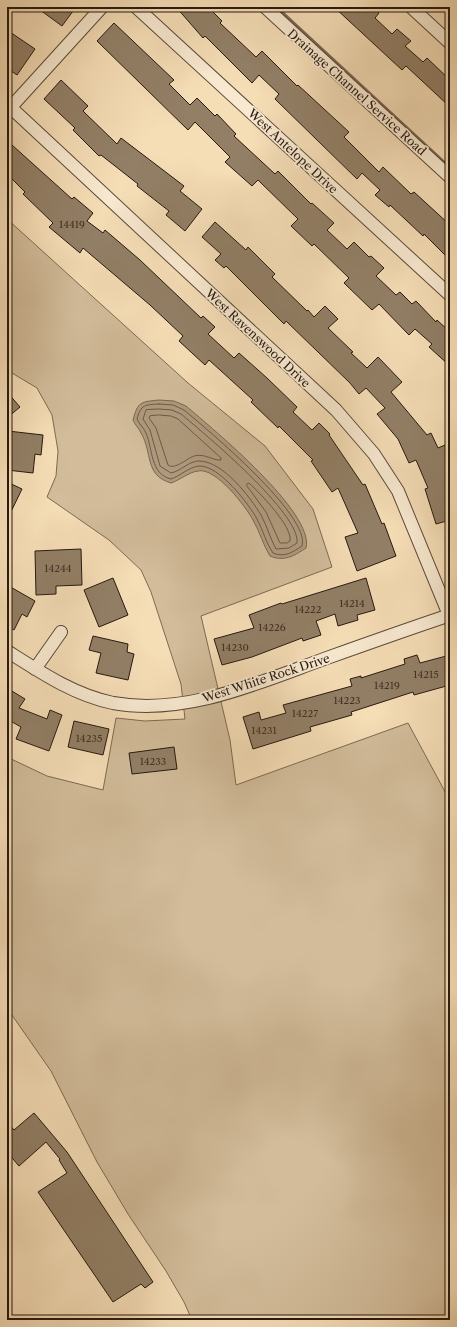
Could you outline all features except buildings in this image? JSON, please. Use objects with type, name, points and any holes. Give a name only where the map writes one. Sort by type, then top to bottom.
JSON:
[{"type":"street","points":[[9,106],[102,7]]},
{"type":"street","name":"West Antelope Drive","points":[[136,7],[450,295]]},
{"type":"street","name":"Drainage Channel Service Road","points":[[264,7],[450,177]]},
{"type":"street","points":[[411,7],[450,43]]},
{"type":"street","name":"West Ravenswood Drive","points":[[9,106],[336,410],[374,454],[398,492],[450,615]]},
{"type":"street","name":"West White Rock Drive","points":[[7,651],[65,686],[92,697],[113,703],[166,705],[210,698],[450,615]]},
{"type":"street","points":[[35,669],[61,632]]},
{"type":"shaded area","points":[[7,219],[188,383],[265,446],[313,509],[332,567],[201,616],[230,740],[236,785],[408,723],[450,801],[450,1320],[192,1320],[184,1302],[166,1271],[128,1214],[97,1162],[51,1071],[7,1008],[7,757],[47,776],[103,790],[116,718],[145,721],[185,719],[181,684],[151,592],[141,570],[109,540],[47,497],[56,476],[58,451],[52,415],[37,388],[7,370]]},
{"type":"water","points":[[148,401],[174,401],[186,406],[260,472],[295,514],[305,533],[306,548],[289,557],[275,558],[270,556],[244,506],[230,489],[213,475],[205,471],[191,473],[171,483],[157,475],[150,462],[145,441],[133,420],[137,409],[141,404]]},
{"type":"waterway","points":[[276,7],[450,168]]}]
